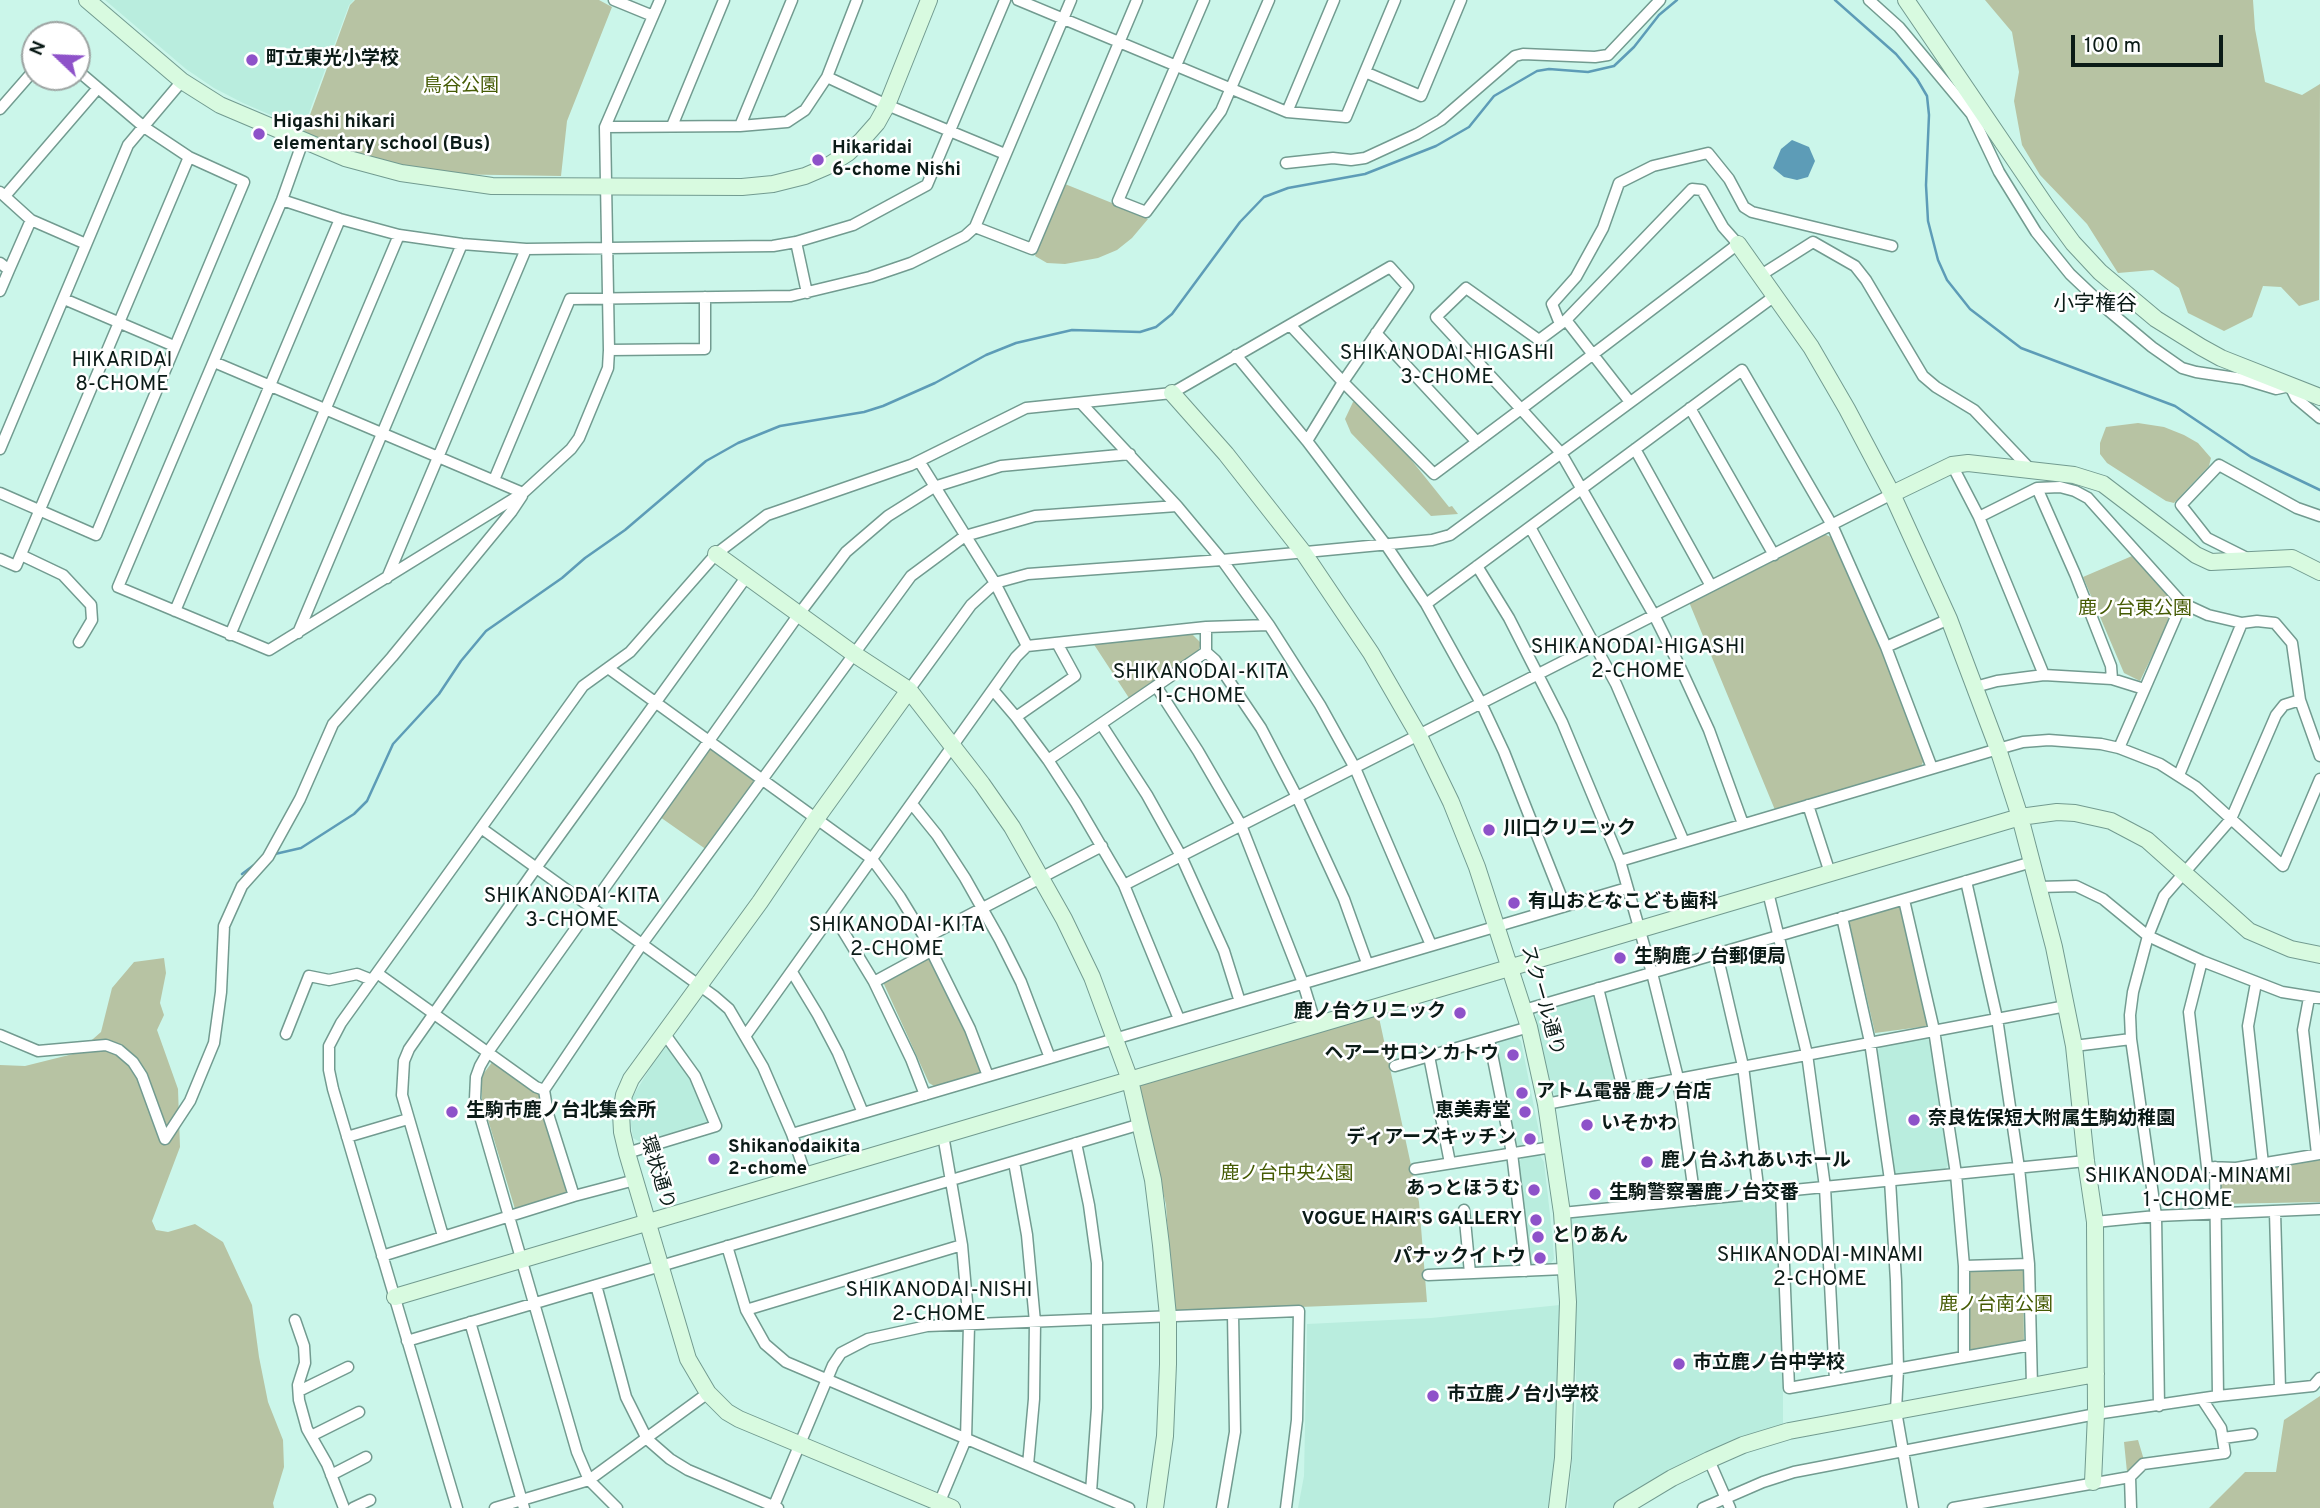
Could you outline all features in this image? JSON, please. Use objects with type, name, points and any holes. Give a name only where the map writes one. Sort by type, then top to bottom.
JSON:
[{"type":"street","points":[[87,0],[182,82],[220,105],[345,158],[401,173],[492,186],[742,187],[773,184],[805,176],[848,153],[877,122],[887,105],[929,0]]},
{"type":"street","points":[[614,0],[653,16]]},
{"type":"street","points":[[303,141],[282,200],[118,587],[269,650],[523,493],[571,449],[579,438],[608,368],[605,127],[660,0]]},
{"type":"street","points":[[672,126],[724,0]]},
{"type":"street","points":[[740,126],[792,0]]},
{"type":"street","points":[[605,127],[740,126],[787,122],[805,110],[827,77],[857,0]]},
{"type":"street","points":[[282,200],[399,235],[462,244],[526,249],[774,246],[796,242],[853,225],[927,185],[1004,0]]},
{"type":"street","points":[[1018,0],[1287,112],[1346,117],[1395,0]]},
{"type":"street","points":[[494,480],[570,299],[791,296],[870,277],[911,263],[965,236],[975,227],[1071,0]]},
{"type":"street","points":[[975,227],[1032,249],[1137,0]]},
{"type":"street","points":[[1204,0],[1118,201],[1146,212],[1221,111],[1269,0]]},
{"type":"street","points":[[1287,112],[1334,0]]},
{"type":"street","points":[[1365,72],[1420,96],[1461,0]]},
{"type":"street","points":[[1286,163],[1365,158],[1407,139],[1441,120],[1515,56],[1608,55],[1660,0]]},
{"type":"street","points":[[1869,0],[1899,27],[1971,113],[2029,189],[2046,206]]},
{"type":"street","points":[[1906,0],[2046,206],[2082,253],[2124,294],[2156,319],[2221,358],[2320,397]]},
{"type":"street","points":[[827,77],[1005,154]]},
{"type":"street","points":[[0,493],[96,535],[244,183],[189,157],[144,127],[91,82]]},
{"type":"street","points":[[0,449],[128,145],[182,82]]},
{"type":"street","points":[[0,109],[21,85]]},
{"type":"street","points":[[86,244],[30,220],[2,194],[98,88]]},
{"type":"street","points":[[1971,113],[1999,172],[2036,232],[2070,274],[2109,311],[2182,368],[2243,379],[2276,389],[2290,386]]},
{"type":"street","points":[[1630,402],[1593,354],[1563,322],[1552,304],[1576,277],[1603,228],[1619,183],[1653,166],[1708,153],[1721,168],[1744,207],[1752,212],[1892,246]]},
{"type":"street","points":[[0,559],[16,566],[189,157]]},
{"type":"street","points":[[1743,824],[1709,730],[1654,615],[1561,453],[1436,317],[1466,288],[1539,340],[1563,322],[1692,189],[1702,190],[1723,227],[1776,295],[1811,347],[1892,495],[1949,619],[1998,748],[2020,817],[2039,887],[2074,1046],[2095,1222],[2096,1414],[2093,1482]]},
{"type":"street","points":[[175,611],[340,219]]},
{"type":"street","points":[[0,291],[4,267],[30,220]]},
{"type":"street","points":[[230,635],[399,235]]},
{"type":"street","points":[[796,242],[807,293]]},
{"type":"street","points":[[1760,275],[1813,242],[1855,266],[1923,376],[1974,410],[2030,469]]},
{"type":"street","points":[[298,634],[462,244]]},
{"type":"street","points":[[1291,326],[1343,383],[1434,474],[1738,244]]},
{"type":"street","points":[[387,578],[526,249]]},
{"type":"street","points":[[457,1508],[347,1138],[329,1070],[329,1046],[341,1023],[374,976],[583,686],[630,652],[716,554],[767,515],[919,461],[1026,408],[1172,393],[1390,267],[1408,287],[1307,441]]},
{"type":"street","points":[[909,690],[971,605],[995,583],[1028,574],[1386,545],[1432,540],[1450,535],[1776,295]]},
{"type":"street","points":[[609,350],[705,349],[705,297]]},
{"type":"street","points":[[64,299],[174,346]]},
{"type":"street","points":[[1376,333],[1477,442]]},
{"type":"street","points":[[1236,355],[1307,441],[1386,545],[1426,604],[1481,703],[1528,806],[1565,906]]},
{"type":"street","points":[[214,362],[523,493]]},
{"type":"street","points":[[1426,604],[1742,370],[1832,525],[1886,647],[1932,768]]},
{"type":"street","points":[[2290,386],[2296,398],[2320,418]]},
{"type":"street","name":"スクール通り","points":[[1172,393],[1226,454],[1303,552],[1371,653],[1419,736],[1451,802],[1497,926],[1529,1027],[1546,1104],[1562,1213],[1568,1302],[1567,1367],[1563,1458],[1557,1508]]},
{"type":"street","points":[[1081,403],[1177,506],[1222,560],[1269,625],[1320,705],[1354,768],[1431,945]]},
{"type":"street","points":[[1690,408],[1774,555]]},
{"type":"street","points":[[1635,449],[1711,586]]},
{"type":"street","points":[[617,1508],[589,1480],[577,1452],[475,1099],[476,1077],[488,1052],[799,614],[846,552],[888,516],[934,487],[1001,466],[1130,454]]},
{"type":"street","points":[[919,461],[995,583],[1027,646]]},
{"type":"street","points":[[1124,885],[1952,465],[1968,463],[2074,475],[2103,484],[2196,555],[2211,562],[2291,558],[2320,572]]},
{"type":"street","points":[[1952,465],[1979,517],[2044,675]]},
{"type":"street","points":[[2252,561],[2207,538],[2181,505],[2219,465],[2297,508],[2320,516]]},
{"type":"street","points":[[1979,517],[2037,488],[2060,487],[2088,498],[2182,603],[2208,615],[2242,623],[2257,621],[2275,624],[2292,643],[2300,700],[2320,756]]},
{"type":"street","points":[[2037,488],[2076,574],[2111,666],[2112,679]]},
{"type":"street","points":[[0,1034],[38,1051],[106,1045],[119,1050],[133,1062],[142,1076],[165,1139],[190,1101],[214,1043],[221,992],[224,926],[242,886],[268,857],[300,799],[332,724],[392,657],[512,511],[523,493]]},
{"type":"street","points":[[574,1196],[548,1114],[544,1090],[642,944],[911,576],[965,536],[1035,516],[1177,506]]},
{"type":"street","points":[[1530,527],[1597,645],[1642,739],[1684,842]]},
{"type":"street","points":[[716,554],[854,654],[909,690],[982,784],[1042,877],[1092,977],[1130,1080],[1153,1180],[1168,1317],[1165,1436],[1155,1508]]},
{"type":"street","points":[[20,555],[64,575],[91,605],[92,620],[79,642]]},
{"type":"street","points":[[1477,566],[1539,674],[1588,780],[1620,861],[1678,1078],[1695,1200]]},
{"type":"street","points":[[443,1236],[402,1095],[404,1061],[416,1037],[747,576]]},
{"type":"street","points":[[2119,748],[2182,603]]},
{"type":"street","points":[[1886,647],[1949,619]]},
{"type":"street","points":[[2179,775],[2242,623]]},
{"type":"street","points":[[746,1035],[1027,646],[1206,627],[1269,625]]},
{"type":"street","points":[[1206,627],[1206,652],[1215,660],[1261,728],[1297,797],[1344,899],[1367,963]]},
{"type":"street","points":[[1016,717],[1075,676],[1057,643]]},
{"type":"street","points":[[1048,760],[1206,652]]},
{"type":"street","points":[[608,667],[872,859],[925,938],[970,1029],[988,1076]]},
{"type":"street","points":[[1975,687],[1997,681],[2044,675],[2112,679],[2144,689]]},
{"type":"street","points":[[1156,686],[1241,825],[1317,1025]]},
{"type":"street","name":"環状通り","points":[[909,690],[631,1079],[624,1095],[621,1113],[627,1153],[688,1359],[708,1393],[727,1412],[739,1419],[943,1506]]},
{"type":"street","points":[[993,690],[1048,760],[1102,846],[1124,885],[1180,1019]]},
{"type":"street","points":[[2160,1406],[2155,1216],[2131,1039],[2133,992],[2148,936],[2164,896],[2231,819],[2276,715],[2284,705],[2300,700]]},
{"type":"street","points":[[1101,723],[1147,795],[1181,856],[1224,951],[1240,1002]]},
{"type":"street","points":[[1620,861],[1998,748],[2049,740],[2080,741],[2119,748],[2160,764],[2179,775],[2283,866],[2320,779]]},
{"type":"street","points":[[912,804],[937,835],[983,909],[1021,982],[1050,1058]]},
{"type":"street","points":[[1808,805],[1830,873]]},
{"type":"street","points":[[395,1297],[2020,817],[2057,812],[2111,821],[2147,840],[2249,931],[2291,949],[2320,955]]},
{"type":"street","points":[[481,828],[729,1009],[746,1035],[792,1134],[806,1176]]},
{"type":"street","points":[[925,938],[1102,846]]},
{"type":"street","points":[[1524,1010],[2032,862]]},
{"type":"street","points":[[1966,881],[1997,1018],[2019,1168],[2029,1264],[2032,1386]]},
{"type":"street","points":[[2039,887],[2076,886],[2103,899],[2148,936],[2256,983],[2314,998],[2303,1030],[2318,1154],[2236,1168],[2207,1167],[2189,1012],[2202,961]]},
{"type":"street","points":[[792,1134],[1628,887]]},
{"type":"street","points":[[1768,892],[1807,1054],[1825,1187],[1835,1380]]},
{"type":"street","points":[[1904,900],[1934,1030],[1956,1174],[1964,1266],[1964,1357]]},
{"type":"street","points":[[1842,917],[1870,1042],[1890,1180],[1896,1280],[1896,1411],[1913,1508]]},
{"type":"street","points":[[829,919],[840,926],[874,982],[925,1095]]},
{"type":"street","points":[[874,982],[931,951]]},
{"type":"street","points":[[1717,954],[1743,1066],[1759,1194]]},
{"type":"street","points":[[792,972],[828,1034],[863,1113]]},
{"type":"street","points":[[286,1034],[309,976],[329,980],[357,974],[374,976],[433,1013],[544,1090]]},
{"type":"street","points":[[2256,983],[2248,1026],[2263,1164]]},
{"type":"street","points":[[1598,988],[1623,1089]]},
{"type":"street","points":[[1546,1104],[2066,1006]]},
{"type":"street","points":[[1395,1066],[1529,1027]]},
{"type":"street","points":[[627,1153],[716,1126],[695,1076],[664,1033]]},
{"type":"street","points":[[1489,1039],[1512,1153],[1526,1271]]},
{"type":"street","points":[[2074,1046],[2131,1039]]},
{"type":"street","points":[[1429,1056],[1450,1163]]},
{"type":"street","points":[[347,1138],[408,1119]]},
{"type":"street","points":[[407,1340],[1141,1124]]},
{"type":"street","points":[[943,1135],[962,1245],[969,1325],[966,1439],[943,1506]]},
{"type":"street","points":[[1076,1143],[1083,1169],[1097,1263],[1097,1408],[1091,1492]]},
{"type":"street","points":[[1415,1169],[1552,1147]]},
{"type":"street","points":[[1562,1213],[2086,1161]]},
{"type":"street","points":[[1014,1162],[1027,1235],[1035,1322],[1034,1399],[1027,1465]]},
{"type":"street","points":[[2215,1167],[2218,1396]]},
{"type":"street","points":[[382,1256],[574,1196],[635,1180]]},
{"type":"street","points":[[1781,1191],[1789,1388],[2031,1345]]},
{"type":"street","points":[[2095,1222],[2155,1216],[2320,1209]]},
{"type":"street","points":[[1464,1210],[1470,1273]]},
{"type":"street","points":[[2275,1212],[2280,1389]]},
{"type":"street","points":[[746,1310],[962,1245]]},
{"type":"street","points":[[727,1246],[746,1310],[765,1344],[786,1362],[1129,1508]]},
{"type":"street","points":[[1964,1266],[2029,1264]]},
{"type":"street","points":[[1429,1275],[1564,1269]]},
{"type":"street","points":[[596,1285],[626,1397],[647,1439],[688,1470],[775,1507],[827,1380],[841,1353],[868,1339],[927,1326],[1299,1311],[1297,1420],[1286,1508]]},
{"type":"street","points":[[1222,1508],[1235,1432],[1233,1314]]},
{"type":"street","points":[[295,1320],[304,1346],[305,1363],[300,1374],[299,1391],[307,1429],[331,1475],[344,1508]]},
{"type":"street","points":[[470,1322],[522,1504]]},
{"type":"street","points":[[299,1391],[348,1367]]},
{"type":"street","points":[[1622,1508],[1672,1478],[1709,1460],[1743,1445],[1789,1431],[2096,1374]]},
{"type":"street","points":[[1703,1508],[1728,1502],[1794,1472],[2096,1414],[2218,1396],[2313,1386],[2320,1378]]},
{"type":"street","points":[[495,1508],[522,1504],[589,1480],[708,1393]]},
{"type":"street","points":[[1953,1508],[2130,1477],[2144,1464],[2225,1453],[2221,1428],[2202,1399]]},
{"type":"street","points":[[311,1436],[359,1412]]},
{"type":"street","points":[[2223,1438],[2252,1434]]},
{"type":"street","points":[[331,1475],[366,1457]]},
{"type":"street","points":[[1709,1460],[1728,1502]]},
{"type":"street","points":[[2130,1477],[2131,1508]]},
{"type":"street","points":[[353,1508],[370,1500]]},
{"type":"shaded area","name":"町立東光小学校","points":[[105,0],[354,0],[349,5],[303,129],[214,88],[186,69]]},
{"type":"shaded area","points":[[1591,997],[1598,1001],[1617,1085],[1557,1096],[1551,1091],[1535,1020],[1537,1012]]},
{"type":"shaded area","points":[[1516,1035],[1521,1041],[1540,1137],[1537,1145],[1521,1148],[1515,1143],[1496,1047],[1499,1040]]},
{"type":"shaded area","points":[[1925,1037],[1931,1042],[1948,1165],[1944,1171],[1898,1176],[1893,1171],[1876,1053],[1881,1046]]},
{"type":"shaded area","points":[[667,1045],[692,1080],[709,1115],[708,1123],[640,1142],[633,1138],[632,1098],[662,1048]]},
{"type":"shaded area","points":[[1539,1154],[1544,1162],[1552,1232],[1554,1259],[1549,1266],[1534,1266],[1529,1261],[1518,1163],[1523,1157]]},
{"type":"shaded area","name":"市立鹿ノ台中学校","points":[[1767,1196],[1775,1204],[1783,1332],[1783,1424],[1735,1442],[1652,1482],[1613,1508],[1568,1508],[1577,1396],[1568,1221],[1575,1216]]},
{"type":"shaded area","name":"市立鹿ノ台小学校","points":[[1560,1305],[1557,1429],[1551,1508],[1298,1508],[1304,1476],[1307,1324],[1431,1318]]},
{"type":"green space","name":"鳥谷公園","points":[[355,0],[599,0],[612,7],[567,121],[561,176],[439,174],[382,163],[303,134],[350,5]]},
{"type":"green space","points":[[1985,0],[2253,0],[2255,29],[2265,82],[2302,95],[2320,84],[2319,300],[2299,306],[2281,287],[2263,286],[2252,317],[2224,331],[2188,313],[2179,288],[2153,270],[2118,273],[2087,224],[2040,175],[2022,145],[2014,101],[2019,72],[2012,32]]},
{"type":"green space","points":[[1065,184],[1148,219],[1132,238],[1117,250],[1098,258],[1065,264],[1047,263],[1035,256]]},
{"type":"green space","points":[[1353,402],[1357,402],[1401,447],[1449,507],[1452,506],[1458,514],[1431,516],[1351,433],[1345,419]]},
{"type":"green space","points":[[2138,423],[2164,427],[2184,435],[2198,443],[2211,458],[2209,466],[2174,503],[2166,501],[2107,463],[2100,454],[2100,443],[2106,427]]},
{"type":"green space","points":[[1824,534],[1833,538],[1884,646],[1925,758],[1921,766],[1775,810],[1689,602]]},
{"type":"green space","name":"鹿ノ台東公園","points":[[2132,556],[2178,602],[2140,681],[2124,673],[2083,577]]},
{"type":"green space","points":[[1190,632],[1201,643],[1198,652],[1129,698],[1093,643]]},
{"type":"green space","points":[[710,747],[756,780],[707,850],[660,817]]},
{"type":"green space","points":[[1903,904],[1928,1026],[1875,1033],[1849,921]]},
{"type":"green space","points":[[928,957],[951,996],[981,1067],[980,1073],[934,1086],[929,1083],[883,982]]},
{"type":"green space","points":[[164,958],[166,973],[160,1003],[164,1015],[157,1030],[178,1089],[180,1147],[152,1221],[156,1230],[168,1232],[195,1224],[223,1242],[252,1305],[268,1402],[283,1440],[284,1467],[273,1503],[274,1508],[0,1508],[0,1065],[25,1066],[77,1053],[101,1032],[112,988],[134,962]]},
{"type":"green space","name":"鹿ノ台中央公園","points":[[1378,1013],[1419,1202],[1427,1302],[1173,1312],[1166,1205],[1139,1086],[1144,1082]]},
{"type":"green space","points":[[493,1061],[543,1094],[569,1193],[515,1209],[482,1100],[481,1077]]},
{"type":"green space","points":[[2320,1160],[2320,1202],[2219,1204],[2218,1177]]},
{"type":"green space","name":"鹿ノ台南公園","points":[[2023,1267],[2024,1343],[1969,1351],[1967,1269]]},
{"type":"green space","points":[[2320,1396],[2320,1508],[2209,1508],[2245,1472],[2276,1472],[2284,1420]]},
{"type":"green space","points":[[2138,1440],[2144,1460],[2127,1472],[2124,1442]]},
{"type":"water","points":[[1792,140],[1809,147],[1815,161],[1808,177],[1797,180],[1784,177],[1773,168],[1781,149]]},
{"type":"waterway","points":[[275,854],[301,848],[354,814],[367,801],[393,744],[439,694],[486,631],[625,530],[706,461],[738,443],[780,426],[864,412],[883,406],[1016,343],[1072,330],[1140,332],[1156,327],[1172,314],[1240,222],[1264,197],[1288,188],[1365,174],[1436,146],[1469,127],[1494,96],[1537,71],[1549,69],[1588,72],[1614,66],[1634,47],[1659,15],[1677,0]]},
{"type":"waterway","points":[[1835,0],[1896,54],[1927,96],[1928,221],[1938,260],[1947,280],[1970,309],[2021,348],[2175,406],[2251,457],[2320,490]]},
{"type":"waterway","points":[[242,874],[254,865]]},
{"type":"place","name":"町立東光小学校","points":[[252,60]]},
{"type":"place","name":"Higashi hikari elementary school (Bus)","points":[[259,134]]},
{"type":"place","name":"Hikaridai 6-chome Nishi","points":[[818,160]]},
{"type":"place","name":"川口クリニック","points":[[1489,830]]},
{"type":"place","name":"有山おとなこども歯科","points":[[1514,903]]},
{"type":"place","name":"生駒鹿ノ台郵便局","points":[[1620,958]]},
{"type":"place","name":"鹿ノ台クリニック","points":[[1460,1013]]},
{"type":"place","name":"ヘアーサロン カトウ","points":[[1513,1055]]},
{"type":"place","name":"アトム電器 鹿ノ台店","points":[[1522,1093]]},
{"type":"place","name":"生駒市鹿ノ台北集会所","points":[[452,1112]]},
{"type":"place","name":"恵美寿堂","points":[[1525,1112]]},
{"type":"place","name":"奈良佐保短大附属生駒幼稚園","points":[[1914,1120]]},
{"type":"place","name":"いそかわ","points":[[1587,1125]]},
{"type":"place","name":"ディアーズキッチン","points":[[1530,1139]]},
{"type":"place","name":"Shikanodaikita 2-chome","points":[[714,1159]]},
{"type":"place","name":"鹿ノ台ふれあいホール","points":[[1647,1162]]},
{"type":"place","name":"あっとほうむ","points":[[1534,1190]]},
{"type":"place","name":"生駒警察署鹿ノ台交番","points":[[1595,1194]]},
{"type":"place","name":"VOGUE HAIR'S GALLERY","points":[[1536,1220]]},
{"type":"place","name":"とりあん","points":[[1538,1237]]},
{"type":"place","name":"パナックイトウ","points":[[1540,1258]]},
{"type":"place","name":"市立鹿ノ台中学校","points":[[1679,1364]]},
{"type":"place","name":"市立鹿ノ台小学校","points":[[1433,1396]]},
{"type":"district","name":"小字権谷","points":[[2095,306]]},
{"type":"district","name":"SHIKANODAI-HIGASHI 3-CHOME","points":[[1447,367]]},
{"type":"district","name":"HIKARIDAI 8-CHOME","points":[[122,374]]},
{"type":"district","name":"SHIKANODAI-HIGASHI 2-CHOME","points":[[1638,661]]},
{"type":"district","name":"SHIKANODAI-KITA 1-CHOME","points":[[1201,686]]},
{"type":"district","name":"SHIKANODAI-KITA 3-CHOME","points":[[572,910]]},
{"type":"district","name":"SHIKANODAI-KITA 2-CHOME","points":[[897,939]]},
{"type":"district","name":"SHIKANODAI-MINAMI 1-CHOME","points":[[2188,1190]]},
{"type":"district","name":"SHIKANODAI-MINAMI 2-CHOME","points":[[1820,1269]]},
{"type":"district","name":"SHIKANODAI-NISHI 2-CHOME","points":[[939,1304]]}]
